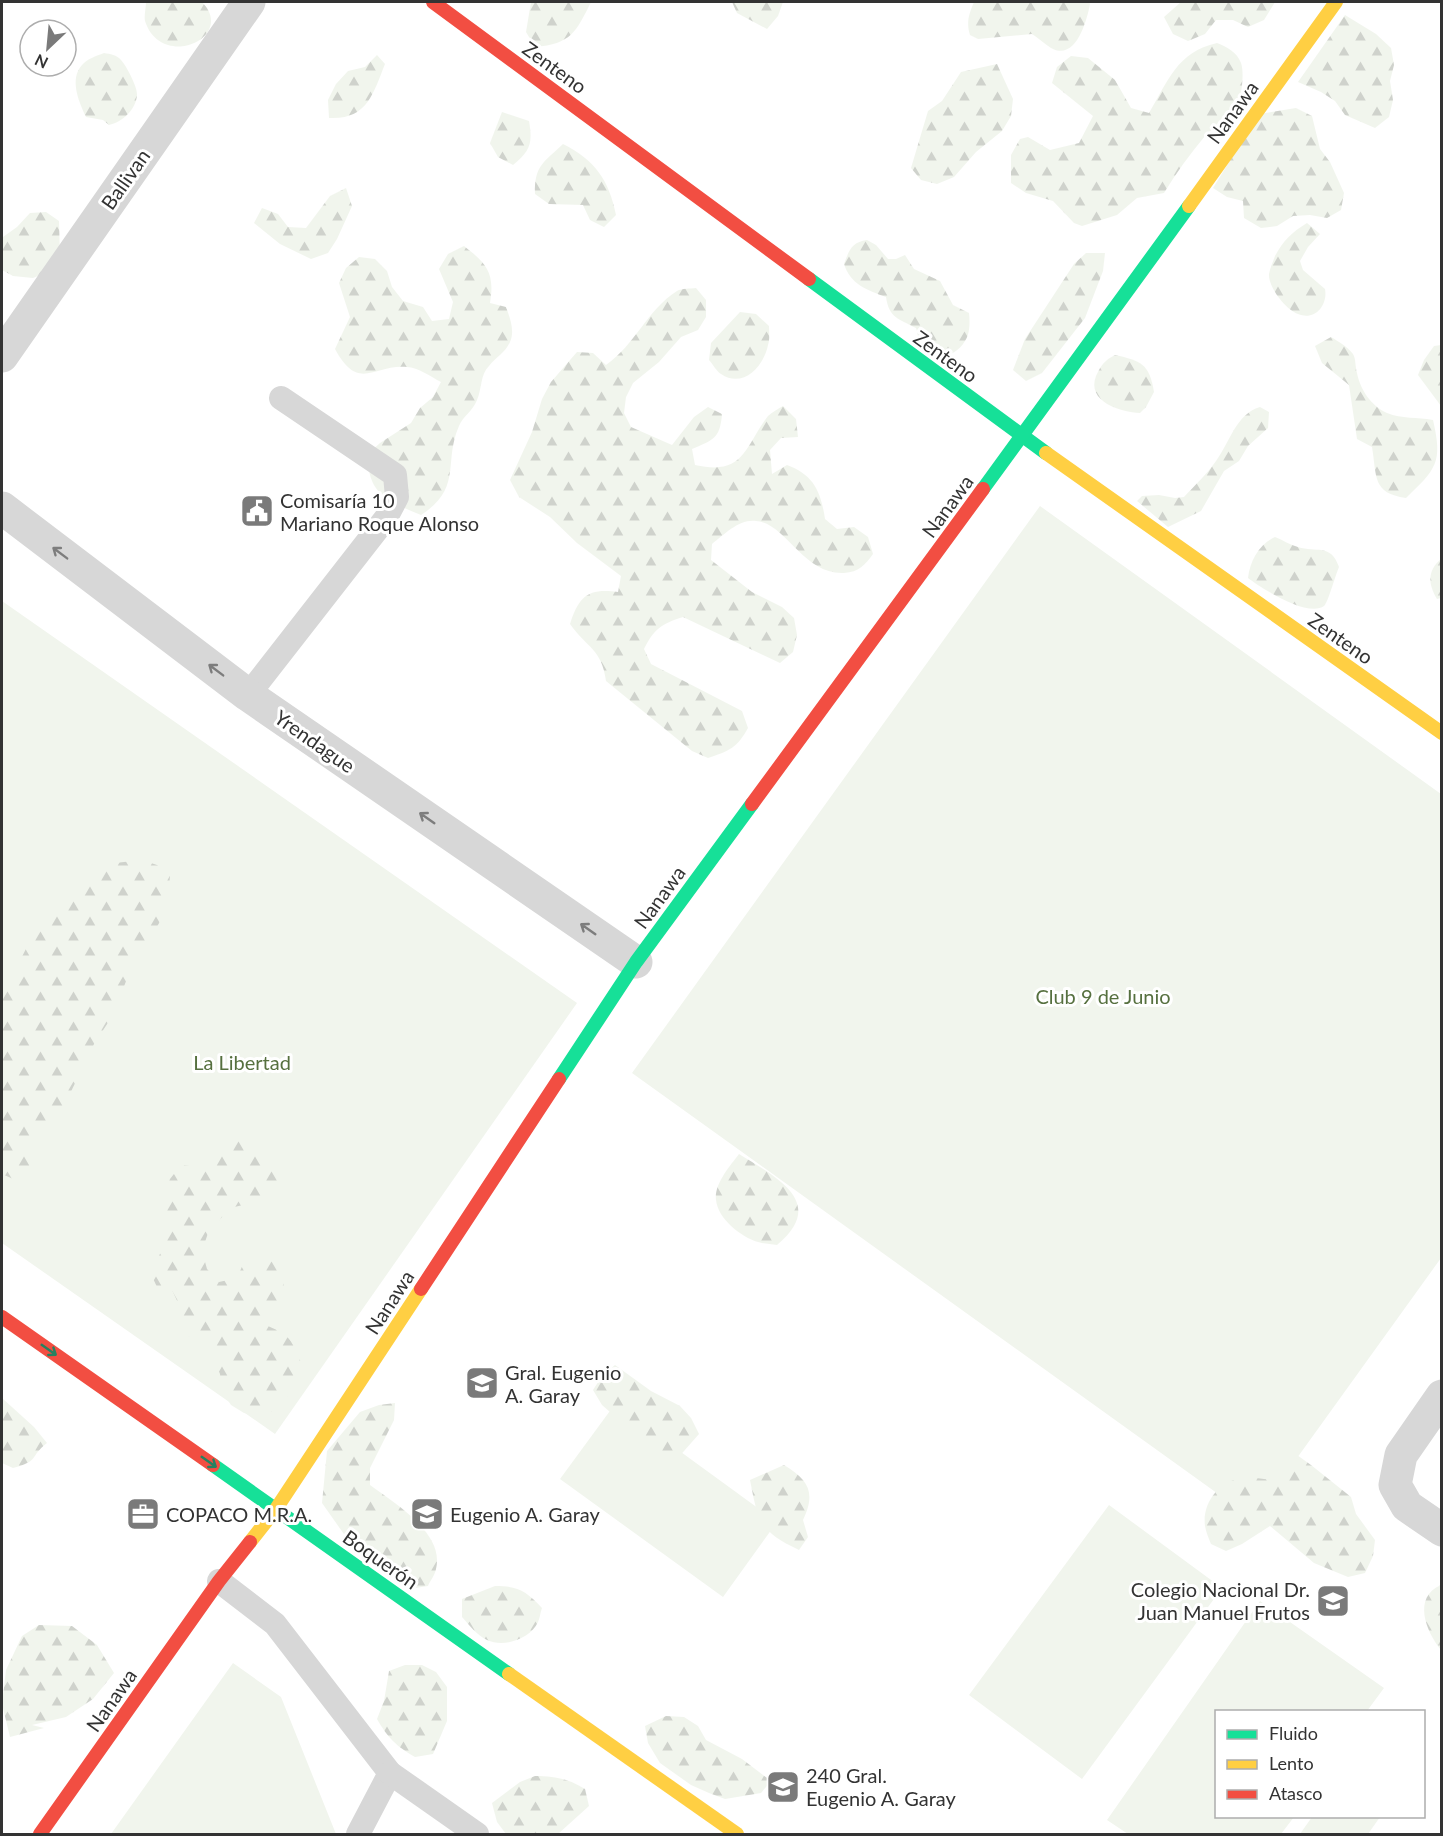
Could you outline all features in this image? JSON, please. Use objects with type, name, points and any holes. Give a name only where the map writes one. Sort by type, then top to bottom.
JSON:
[{"type":"street","name":"Ballivan","points":[[2,356],[249,2]]},
{"type":"street","name":"Zenteno","points":[[433,2],[1022,436],[1442,733]]},
{"type":"street","name":"Nanawa","points":[[40,1834],[219,1581],[276,1509],[636,962],[1022,436],[1336,2]]},
{"type":"street","name":"Yrendague","points":[[2,508],[248,695],[636,962]]},
{"type":"street","name":"Boquerón","points":[[2,1317],[737,1834]]},
{"type":"street","points":[[1442,1396],[1401,1455],[1395,1485],[1407,1506],[1442,1530]]},
{"type":"lane","points":[[248,695],[387,518],[397,497],[395,475],[281,398]]},
{"type":"lane","points":[[219,1581],[275,1624],[390,1773],[477,1834]]},
{"type":"lane","points":[[358,1834],[390,1773]]},
{"type":"green space","points":[[146,2],[202,2],[210,15],[210,27],[204,37],[193,44],[179,46],[166,44],[153,36],[145,21]]},
{"type":"green space","points":[[531,2],[591,2],[571,35],[557,43],[535,47],[526,32]]},
{"type":"green space","points":[[732,2],[783,2],[778,16],[767,29],[737,13]]},
{"type":"green space","points":[[974,2],[1089,2],[1090,4],[1079,37],[1074,44],[1060,51],[1051,48],[1032,34],[978,39],[970,35],[968,26]]},
{"type":"green space","points":[[1181,2],[1275,2],[1264,20],[1248,27],[1233,20],[1216,20],[1205,34],[1188,41],[1173,34],[1164,17]]},
{"type":"green space","points":[[1345,15],[1376,34],[1391,48],[1394,65],[1390,81],[1393,100],[1389,117],[1375,128],[1345,115],[1335,101],[1298,82]]},
{"type":"green space","points":[[1217,43],[1234,53],[1241,63],[1242,81],[1239,103],[1231,116],[1205,136],[1164,193],[1137,198],[1117,215],[1082,226],[1074,223],[1053,201],[1026,193],[1011,183],[1011,155],[1020,139],[1028,137],[1050,150],[1079,143],[1093,116],[1052,83],[1057,67],[1071,56],[1088,58],[1115,80],[1131,108],[1149,113],[1175,69],[1192,53]]},
{"type":"green space","points":[[104,53],[121,60],[137,92],[131,110],[119,121],[109,125],[103,120],[86,117],[78,98],[76,78],[78,78],[78,71],[82,65],[89,59]]},
{"type":"green space","points":[[377,55],[385,64],[367,103],[352,115],[329,118],[328,100],[336,84],[348,71],[365,67]]},
{"type":"green space","points":[[997,64],[1013,99],[1011,116],[1002,131],[976,152],[954,177],[937,184],[921,180],[911,168],[928,111],[942,101],[961,72]]},
{"type":"green space","points":[[1296,108],[1312,116],[1320,149],[1330,162],[1344,193],[1341,210],[1327,218],[1310,215],[1293,216],[1277,226],[1261,228],[1244,218],[1243,201],[1227,197],[1213,188],[1259,114]]},
{"type":"green space","points":[[502,112],[529,121],[531,136],[529,146],[513,165],[498,157],[490,143]]},
{"type":"green space","points":[[563,144],[592,164],[605,181],[616,215],[604,227],[590,220],[583,205],[549,204],[535,194],[538,171]]},
{"type":"green space","points":[[346,188],[352,206],[328,253],[311,259],[280,244],[254,223],[262,208],[278,214],[288,227],[306,228],[330,196]]},
{"type":"green space","points":[[46,212],[59,221],[60,257],[48,272],[33,278],[13,276],[2,270],[3,237],[17,227],[30,213]]},
{"type":"green space","points":[[1307,223],[1320,234],[1308,247],[1300,261],[1303,270],[1325,289],[1325,295],[1319,310],[1304,316],[1293,312],[1283,303],[1271,285],[1269,274],[1281,246],[1292,233]]},
{"type":"green space","points":[[867,240],[876,245],[888,259],[896,259],[905,255],[914,269],[940,281],[953,305],[969,313],[968,335],[961,347],[944,356],[926,351],[920,344],[916,328],[892,314],[886,297],[866,289],[850,277],[844,264],[848,255],[854,245]]},
{"type":"green space","points":[[464,246],[484,264],[490,277],[490,303],[506,307],[512,333],[506,349],[486,370],[479,396],[459,426],[454,439],[450,474],[442,495],[421,515],[382,495],[371,479],[368,454],[380,443],[411,423],[420,408],[433,397],[441,382],[411,367],[395,367],[367,373],[352,370],[335,349],[350,317],[339,283],[346,268],[359,257],[375,259],[387,271],[392,287],[403,301],[423,307],[432,321],[449,319],[453,302],[439,269],[448,254]]},
{"type":"green space","points":[[1086,253],[1105,253],[1103,271],[1085,318],[1042,373],[1026,381],[1013,370],[1025,339],[1074,264]]},
{"type":"green space","points":[[696,288],[706,300],[706,317],[698,330],[681,337],[659,362],[633,383],[626,397],[624,413],[631,427],[672,445],[694,417],[708,407],[722,414],[721,422],[714,438],[692,449],[695,465],[724,466],[741,457],[768,416],[783,406],[796,419],[798,437],[781,438],[770,450],[772,474],[787,465],[804,474],[815,486],[825,519],[837,529],[854,527],[868,537],[873,554],[864,565],[854,571],[844,573],[830,571],[806,558],[777,530],[756,521],[738,525],[712,544],[711,560],[752,592],[782,607],[794,618],[797,635],[793,652],[780,663],[683,617],[664,625],[651,637],[644,649],[651,664],[742,711],[748,728],[744,735],[732,748],[708,758],[692,751],[606,681],[597,655],[570,624],[577,607],[586,596],[599,591],[618,592],[621,576],[577,543],[550,517],[519,497],[510,480],[532,432],[542,399],[551,382],[577,352],[593,353],[606,365],[625,348],[649,317],[667,299],[679,290]]},
{"type":"green space","points":[[740,312],[756,314],[769,326],[769,343],[757,367],[751,373],[737,379],[721,374],[709,360],[711,343]]},
{"type":"green space","points":[[1331,337],[1346,346],[1353,354],[1358,379],[1367,396],[1376,406],[1393,415],[1433,420],[1437,456],[1430,472],[1406,498],[1395,496],[1382,488],[1376,475],[1372,447],[1357,439],[1349,385],[1322,363],[1315,346]]},
{"type":"green space","points":[[1442,345],[1441,406],[1418,375],[1424,360],[1434,346]]},
{"type":"green space","points":[[1115,355],[1137,362],[1146,369],[1149,375],[1154,392],[1140,413],[1115,408],[1107,404],[1096,393],[1094,385],[1098,372],[1106,361]]},
{"type":"green space","points":[[1260,407],[1269,412],[1268,428],[1248,446],[1239,461],[1224,471],[1201,511],[1168,527],[1137,501],[1142,496],[1184,497],[1221,454],[1239,422]]},
{"type":"green space","name":"Club 9 de Junio","points":[[1040,506],[1441,794],[1441,1258],[1253,1519],[632,1073]]},
{"type":"green space","points":[[1275,537],[1305,549],[1322,550],[1336,559],[1339,567],[1324,606],[1317,609],[1296,605],[1248,578],[1256,554],[1264,544]]},
{"type":"green space","points":[[1441,559],[1441,598],[1437,599],[1430,578],[1433,568]]},
{"type":"green space","name":"La Libertad","points":[[2,601],[577,1003],[275,1434],[2,1243]]},
{"type":"green space","points":[[142,860],[157,865],[170,876],[167,909],[150,939],[138,950],[113,1015],[94,1044],[64,1106],[25,1155],[32,1171],[20,1182],[2,1174],[2,996],[50,907],[90,874],[106,864]]},
{"type":"green space","points":[[238,1140],[270,1160],[281,1172],[279,1189],[265,1200],[230,1208],[208,1233],[202,1251],[207,1269],[219,1282],[237,1278],[244,1262],[261,1256],[277,1264],[284,1291],[268,1326],[281,1332],[290,1340],[301,1363],[287,1397],[276,1410],[260,1416],[244,1413],[231,1405],[222,1391],[220,1374],[214,1359],[216,1343],[202,1334],[185,1337],[176,1323],[180,1307],[173,1292],[157,1287],[150,1272],[166,1243],[168,1226],[158,1213],[170,1179],[181,1165],[198,1167],[214,1165],[224,1150]]},
{"type":"green space","points":[[739,1154],[780,1181],[791,1192],[797,1203],[798,1216],[792,1230],[777,1245],[751,1240],[731,1226],[718,1207],[717,1188]]},
{"type":"green space","points":[[615,1365],[651,1391],[680,1406],[691,1418],[699,1434],[677,1459],[659,1455],[602,1405],[593,1390],[602,1376]]},
{"type":"green space","points":[[2,1398],[34,1427],[47,1443],[31,1461],[13,1468],[2,1463]]},
{"type":"green space","points":[[395,1403],[394,1420],[370,1468],[370,1485],[415,1520],[433,1543],[437,1556],[434,1576],[428,1586],[409,1589],[353,1547],[322,1503],[327,1451],[360,1412],[379,1405]]},
{"type":"green space","points":[[615,1404],[777,1522],[723,1597],[560,1479]]},
{"type":"green space","points":[[1297,1455],[1351,1497],[1356,1514],[1375,1540],[1373,1556],[1365,1573],[1348,1577],[1314,1563],[1270,1526],[1242,1544],[1226,1551],[1211,1544],[1205,1528],[1206,1509],[1219,1488],[1242,1478],[1276,1480],[1284,1466]]},
{"type":"green space","points":[[784,1465],[799,1476],[808,1488],[809,1502],[803,1520],[808,1537],[799,1550],[776,1537],[762,1523],[755,1506],[750,1480]]},
{"type":"green space","points":[[1109,1505],[1222,1588],[1082,1779],[969,1695]]},
{"type":"green space","points":[[1441,1585],[1441,1650],[1427,1625],[1424,1606],[1432,1591]]},
{"type":"green space","points":[[495,1586],[510,1587],[521,1591],[542,1608],[534,1628],[523,1637],[501,1643],[487,1640],[462,1617],[462,1599]]},
{"type":"green space","points":[[1260,1601],[1384,1688],[1368,1710],[1215,1710],[1215,1818],[1293,1818],[1281,1834],[1128,1834],[1107,1820]]},
{"type":"green space","points":[[39,1625],[72,1626],[97,1645],[114,1673],[93,1699],[66,1717],[32,1725],[44,1728],[10,1737],[2,1704],[6,1670],[22,1636]]},
{"type":"green space","points":[[233,1663],[281,1697],[336,1834],[111,1834]]},
{"type":"green space","points":[[405,1665],[422,1665],[436,1672],[447,1687],[447,1721],[433,1754],[415,1757],[408,1753],[393,1741],[377,1719],[384,1701],[389,1671]]},
{"type":"green space","points":[[666,1716],[684,1717],[698,1726],[706,1740],[742,1759],[771,1781],[761,1793],[725,1799],[691,1785],[660,1763],[648,1743],[645,1726]]},
{"type":"green space","points":[[535,1776],[562,1779],[585,1789],[589,1806],[558,1834],[506,1834],[497,1822],[492,1803],[520,1782]]},
{"type":"green space","points":[[1311,1818],[1379,1818],[1368,1834],[1300,1834]]},
{"type":"traffic: fast","points":[[983,489],[1189,206]]},
{"type":"traffic: fast","points":[[809,279],[1046,453]]},
{"type":"traffic: fast","points":[[559,1079],[636,962],[752,804]]},
{"type":"traffic: fast","points":[[213,1465],[509,1674]]},
{"type":"traffic: slow","points":[[1189,206],[1336,2]]},
{"type":"traffic: slow","points":[[1046,453],[1442,733]]},
{"type":"traffic: slow","points":[[250,1542],[276,1509],[421,1289]]},
{"type":"traffic: slow","points":[[509,1674],[737,1834]]},
{"type":"traffic: jam","points":[[433,2],[809,279]]},
{"type":"traffic: jam","points":[[752,804],[983,489]]},
{"type":"traffic: jam","points":[[421,1289],[559,1079]]},
{"type":"traffic: jam","points":[[2,1317],[213,1465]]},
{"type":"traffic: jam","points":[[40,1834],[219,1581],[250,1542]]},
{"type":"place","name":"Comisaría 10 Mariano Roque Alonso","points":[[257,511]]},
{"type":"place","name":"Gral. Eugenio A. Garay","points":[[482,1383]]},
{"type":"place","name":"COPACO M.R.A.","points":[[143,1514]]},
{"type":"place","name":"Eugenio A. Garay","points":[[427,1514]]},
{"type":"place","name":"Colegio Nacional Dr. Juan Manuel Frutos","points":[[1333,1601]]},
{"type":"place","name":"240 Gral. Eugenio A. Garay","points":[[783,1787]]}]
